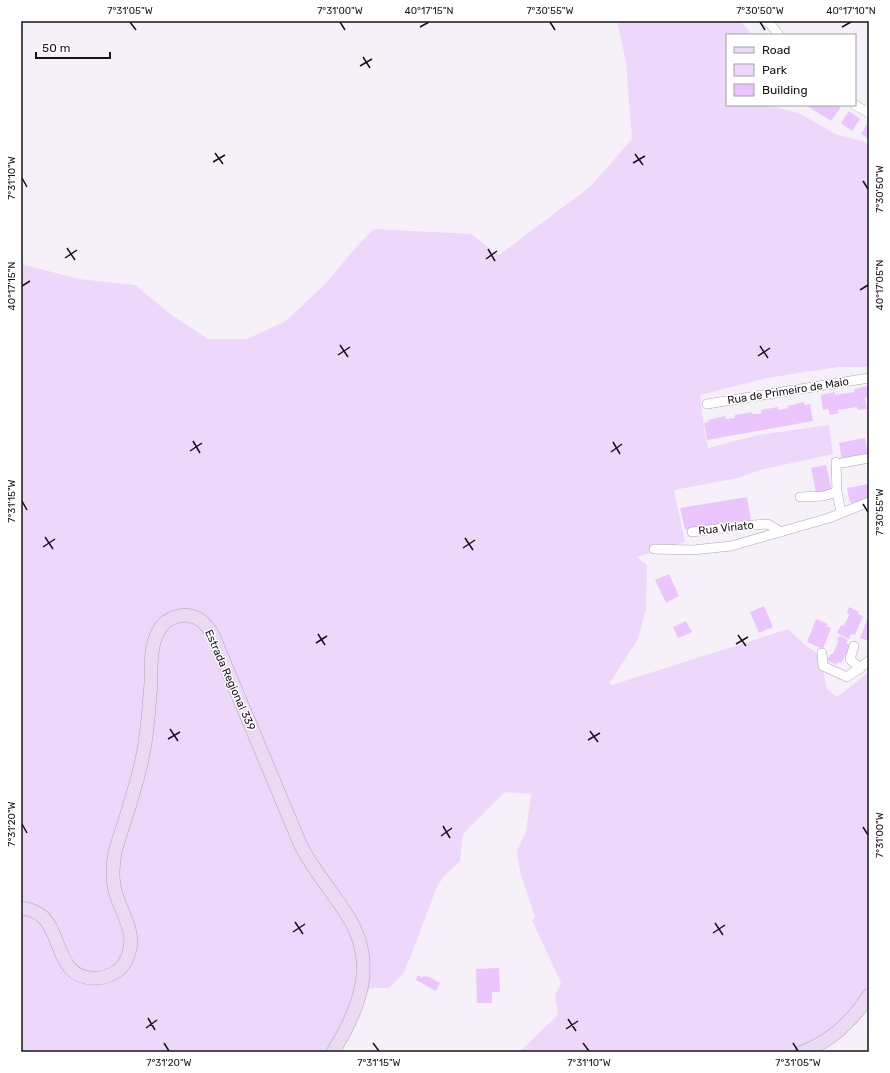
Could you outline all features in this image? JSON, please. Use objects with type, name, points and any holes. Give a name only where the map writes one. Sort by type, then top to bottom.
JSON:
[{"type":"main road","name":"Estrada Regional 339","points":[[21,908],[36,912],[43,917],[53,934],[63,960],[72,970],[82,976],[92,978],[110,975],[125,962],[132,943],[130,932],[117,898],[113,866],[115,852],[140,771],[144,750],[152,653],[158,631],[168,620],[176,616],[184,615],[200,619],[212,633],[286,812],[304,851],[317,873],[347,915],[358,936],[363,964],[362,988],[352,1018],[333,1052]]},
{"type":"main road","points":[[802,1052],[823,1043],[835,1033],[855,1014],[869,995]]},
{"type":"street","points":[[766,21],[778,34]]},
{"type":"street","points":[[856,106],[869,113]]},
{"type":"street","name":"Rua de Primeiro de Maio","points":[[707,404],[869,378]]},
{"type":"street","points":[[841,512],[837,492],[839,462],[869,458]]},
{"type":"street","points":[[800,497],[823,496],[837,492]]},
{"type":"street","name":"Rua Viriato","points":[[654,548],[692,550],[731,546],[829,518],[869,502]]},
{"type":"street","name":"Rua Viriato","points":[[692,532],[768,524],[781,532]]},
{"type":"street","points":[[854,646],[850,660],[860,669]]},
{"type":"street","points":[[822,653],[823,666],[847,677],[869,661]]},
{"type":"green space","points":[[617,21],[740,21],[750,32],[748,34],[726,34],[726,106],[772,106],[799,113],[837,135],[863,141],[869,146],[869,367],[838,367],[767,378],[700,395],[708,448],[758,435],[829,425],[833,454],[760,470],[738,478],[674,490],[685,542],[637,557],[647,565],[646,609],[638,639],[609,684],[612,685],[788,629],[805,645],[820,655],[827,689],[837,697],[869,672],[869,993],[806,1052],[519,1052],[558,1015],[555,995],[561,983],[532,920],[535,917],[520,872],[517,851],[526,832],[531,794],[505,792],[463,834],[460,861],[443,877],[436,889],[403,974],[389,988],[371,988],[364,996],[331,1052],[21,1052],[21,264],[79,279],[135,285],[170,314],[208,339],[247,339],[286,321],[325,284],[358,245],[374,229],[471,234],[499,255],[590,187],[632,139],[626,62]]},
{"type":"building","points":[[807,106],[841,107],[831,121]]},
{"type":"building","points":[[849,111],[860,119],[852,131],[841,123]]},
{"type":"building","points":[[869,121],[869,139],[861,134]]},
{"type":"building","points":[[867,386],[869,397],[865,398],[867,409],[858,410],[857,407],[838,410],[839,413],[830,415],[828,409],[823,410],[821,395],[835,392],[835,395],[855,392],[854,389]]},
{"type":"building","points":[[804,402],[805,405],[810,404],[813,421],[707,440],[704,423],[708,422],[708,420],[725,416],[726,419],[735,418],[735,415],[752,412],[752,414],[757,414],[761,413],[761,410],[778,407],[778,410],[784,409],[788,408],[787,406]]},
{"type":"building","points":[[865,438],[868,456],[842,460],[839,443]]},
{"type":"building","points":[[826,465],[832,491],[816,493],[811,468]]},
{"type":"building","points":[[869,484],[869,500],[850,503],[847,488]]},
{"type":"building","points":[[747,497],[751,520],[685,530],[680,508]]},
{"type":"building","points":[[669,574],[679,596],[666,603],[655,580]]},
{"type":"building","points":[[764,606],[773,627],[759,633],[750,612]]},
{"type":"building","points":[[849,607],[859,612],[858,614],[863,616],[855,635],[851,634],[849,639],[837,633],[841,625],[844,626],[849,615],[847,612]]},
{"type":"building","points":[[816,619],[828,624],[826,626],[831,628],[823,649],[807,642]]},
{"type":"building","points":[[867,620],[869,621],[869,641],[860,638]]},
{"type":"building","points":[[686,621],[692,632],[678,638],[673,627]]},
{"type":"building","points":[[840,636],[848,640],[846,643],[851,645],[841,663],[838,662],[836,665],[827,660],[831,654],[833,654],[838,642],[837,639]]},
{"type":"building","points":[[499,968],[500,992],[492,992],[492,1003],[477,1003],[476,969]]},
{"type":"building","points":[[418,975],[422,978],[423,976],[429,977],[440,983],[436,991],[416,980]]}]
